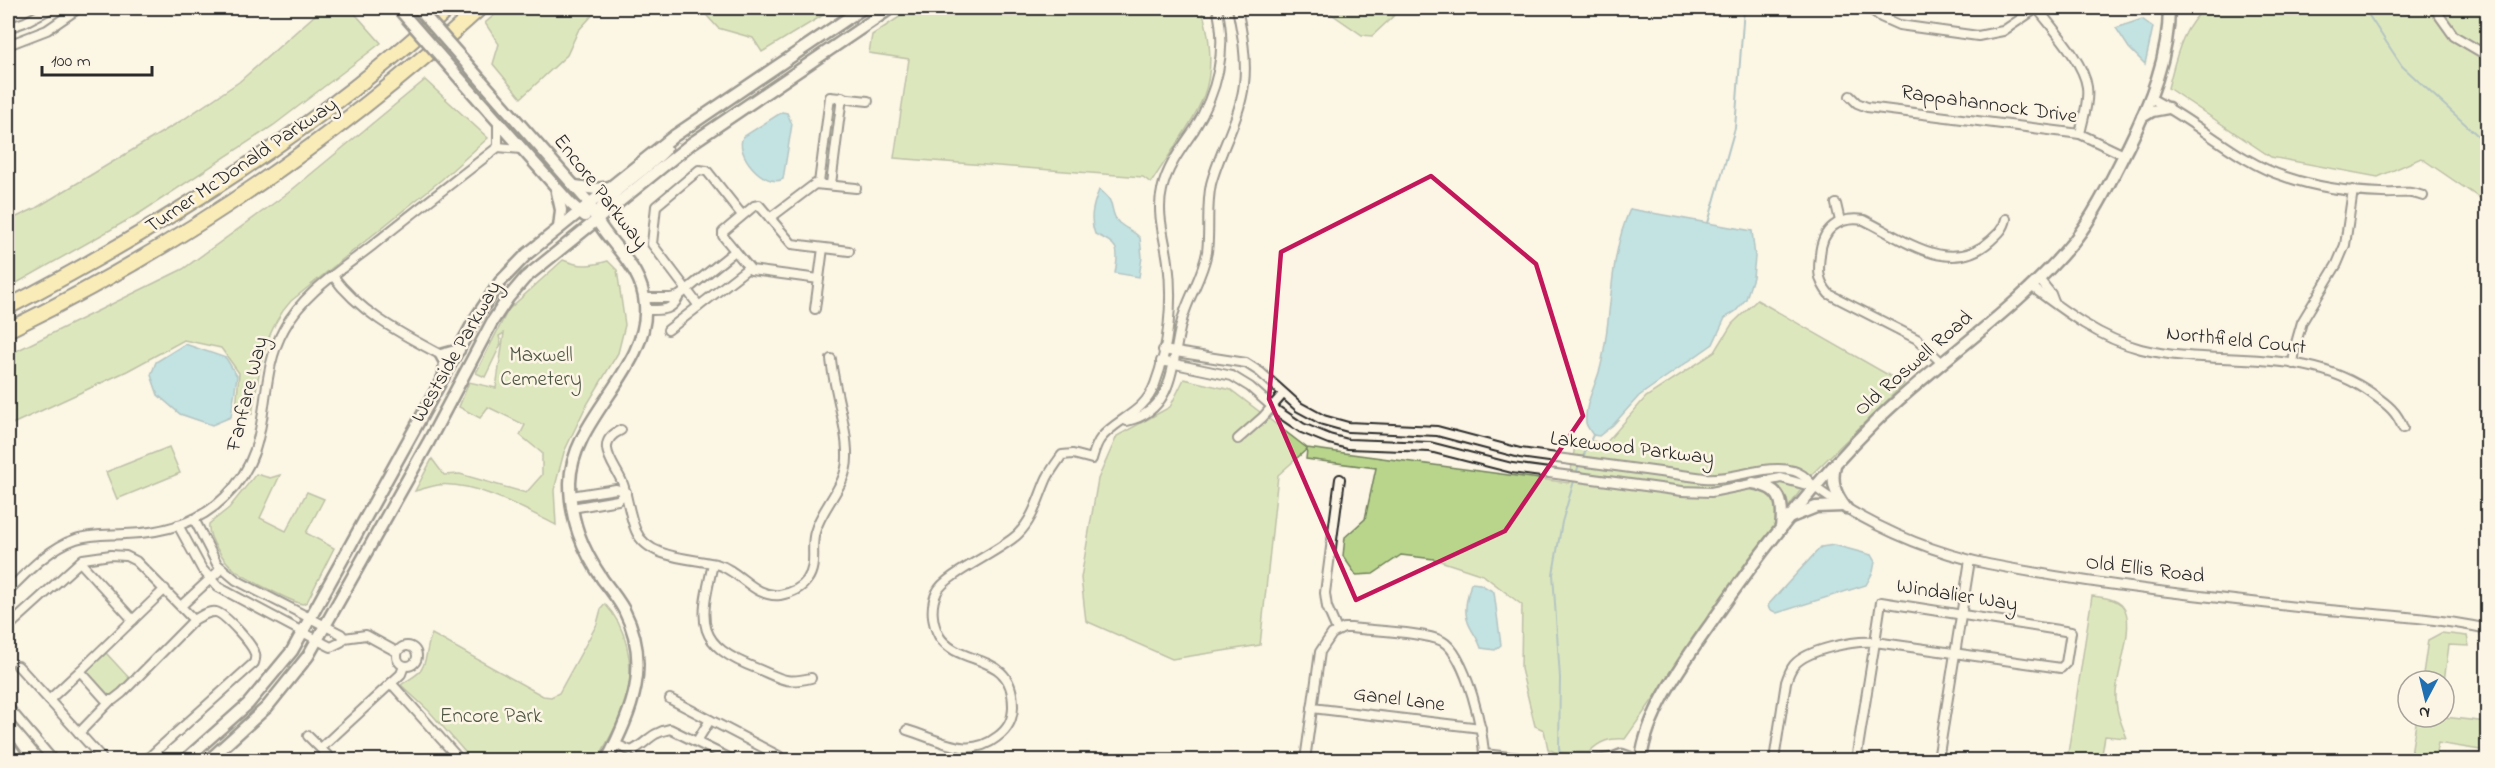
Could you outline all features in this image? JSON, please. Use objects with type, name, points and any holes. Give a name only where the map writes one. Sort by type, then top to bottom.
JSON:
[{"type":"highway","name":"Turner McDonald Parkway","points":[[8,307],[116,249],[243,170],[339,100],[449,8]]},
{"type":"highway","name":"Turner McDonald Parkway","points":[[8,330],[152,253],[256,187],[375,98],[480,8]]},
{"type":"main road","name":"Encore Parkway","points":[[398,8],[579,213]]},
{"type":"main road","name":"Encore Parkway","points":[[418,8],[590,204],[595,220],[636,270],[642,284],[646,320],[635,350],[579,446],[570,480],[571,502],[580,542],[624,609],[636,645],[637,685],[625,724],[607,760]]},
{"type":"main road","name":"Westside Parkway","points":[[185,760],[248,704],[284,663],[312,619],[477,316],[500,282],[527,254],[674,136],[863,8]]},
{"type":"main road","name":"Westside Parkway","points":[[209,760],[267,707],[296,672],[318,639],[500,308],[534,269],[692,142],[891,8]]},
{"type":"main road","name":"Old Roswell Road","points":[[1641,760],[1645,735],[1675,678],[1706,630],[1784,524],[1836,463],[1875,423],[1941,362],[1980,332],[2035,283],[2066,251],[2084,227],[2124,155],[2151,98],[2165,49],[2169,8]]},
{"type":"main road","points":[[2142,117],[2152,111],[2168,108]]},
{"type":"main road","points":[[579,213],[595,220],[603,203],[654,162],[674,136]]},
{"type":"main road","points":[[575,186],[592,189],[611,187]]},
{"type":"main road","points":[[557,189],[561,210],[559,228]]},
{"type":"main road","points":[[441,383],[445,362],[441,355],[459,349]]},
{"type":"main road","points":[[1754,483],[1768,487],[1778,494],[1784,524],[1816,507],[1845,507],[1834,487],[1836,463]]},
{"type":"main road","name":"Old Roswell Road","points":[[1614,758],[1645,735]]},
{"type":"main road","points":[[8,744],[19,760]]},
{"type":"main road","points":[[1614,758],[1636,760]]},
{"type":"street","points":[[8,28],[52,8]]},
{"type":"street","points":[[8,45],[47,30],[79,8]]},
{"type":"street","points":[[907,730],[966,749],[987,745],[1003,732],[1013,718],[1013,695],[1004,673],[978,658],[951,648],[939,636],[932,615],[937,591],[1017,535],[1032,516],[1048,476],[1062,455],[1073,454],[1092,459],[1101,439],[1139,407],[1151,392],[1163,350],[1170,283],[1160,218],[1160,198],[1170,166],[1202,116],[1215,87],[1221,50],[1217,8]]},
{"type":"street","points":[[1123,422],[1139,416],[1158,401],[1167,389],[1184,312],[1200,279],[1205,262],[1208,239],[1208,198],[1238,110],[1244,85],[1244,48],[1237,8]]},
{"type":"street","points":[[1869,8],[1881,17],[1899,25],[1978,36],[2003,31],[2037,8],[2085,77],[2087,97],[2080,134]]},
{"type":"street","points":[[2434,8],[2454,36],[2487,56]]},
{"type":"street","points":[[819,183],[829,99],[832,96],[868,101]]},
{"type":"street","name":"Rappahannock Drive","points":[[1850,96],[1857,103],[1867,107],[2080,134],[2124,155]]},
{"type":"street","points":[[831,184],[842,98]]},
{"type":"street","points":[[2151,98],[2267,170],[2302,182],[2382,193],[2412,192],[2422,196]]},
{"type":"street","points":[[498,122],[498,147],[522,149]]},
{"type":"street","name":"Fanfare Way","points":[[8,591],[50,552],[77,538],[156,532],[194,519],[224,498],[249,467],[260,435],[272,362],[278,341],[297,309],[333,276],[498,147]]},
{"type":"street","points":[[699,306],[652,244],[657,204],[703,170],[707,171],[742,215]]},
{"type":"street","points":[[770,218],[813,185],[819,183],[856,188]]},
{"type":"street","points":[[2293,364],[2302,322],[2337,264],[2344,245],[2353,190]]},
{"type":"street","points":[[1836,204],[1840,220]]},
{"type":"street","points":[[819,279],[748,268],[723,236],[723,232],[756,205],[761,207],[790,243],[849,251]]},
{"type":"street","points":[[1941,362],[1917,339],[1835,298],[1824,289],[1818,272],[1821,243],[1828,230],[1840,220],[1852,218],[1864,220],[1933,254],[1953,258],[1968,255],[1982,248],[2002,231],[2007,219]]},
{"type":"street","points":[[815,309],[823,248]]},
{"type":"street","points":[[645,310],[668,309],[674,305],[679,296],[735,251]]},
{"type":"street","points":[[668,330],[748,268]]},
{"type":"street","points":[[333,276],[358,304],[398,331],[441,355]]},
{"type":"street","name":"Northfield Court","points":[[2035,283],[2051,294],[2054,302],[2089,327],[2117,341],[2144,349],[2325,369],[2356,382],[2390,406],[2399,416],[2403,428]]},
{"type":"street","points":[[644,298],[679,296]]},
{"type":"street","name":"Lakewood Parkway","points":[[1163,350],[1246,363],[1260,372],[1282,394],[1310,414],[1348,427],[1437,431],[1520,453],[1704,478],[1726,479],[1768,470],[1786,469],[1804,475],[1815,487]]},
{"type":"street","points":[[621,430],[611,437],[607,457],[618,471],[636,530],[649,546],[662,553],[731,570],[753,587],[772,595],[790,592],[800,588],[808,580],[812,571],[814,533],[838,487],[848,460],[831,359]]},
{"type":"street","name":"Lakewood Parkway","points":[[1161,361],[1232,376],[1250,387],[1272,407],[1302,428],[1348,444],[1430,447],[1512,468],[1682,492],[1711,492],[1786,478],[1815,487]]},
{"type":"street","points":[[1238,439],[1272,407],[1282,394]]},
{"type":"street","points":[[1337,630],[1327,607],[1325,593],[1340,479]]},
{"type":"street","name":"Old Ellis Road","points":[[1815,487],[1845,507],[1907,540],[1970,560],[2042,574],[2138,588],[2425,619],[2487,629]]},
{"type":"street","points":[[571,502],[593,493],[616,489],[626,492]]},
{"type":"street","points":[[571,502],[596,504],[618,500],[626,492]]},
{"type":"street","points":[[593,493],[596,504]]},
{"type":"street","points":[[194,519],[221,569],[236,580],[341,634],[344,638]]},
{"type":"street","points":[[178,525],[211,580],[225,591],[331,646],[337,645],[344,638],[366,635],[397,654]]},
{"type":"street","points":[[8,627],[83,559],[111,555],[126,556],[143,567],[194,620]]},
{"type":"street","points":[[1938,760],[1970,560]]},
{"type":"street","points":[[80,562],[133,620]]},
{"type":"street","points":[[713,564],[704,602],[704,616],[706,628],[716,647],[739,662],[791,682],[811,678]]},
{"type":"street","points":[[181,606],[221,569]]},
{"type":"street","points":[[49,700],[165,589]]},
{"type":"street","name":"Windalier Way","points":[[1875,642],[1881,602],[2071,632],[2066,663],[2061,668],[1954,654]]},
{"type":"street","points":[[79,733],[194,620],[216,612],[224,617],[254,651],[254,663],[146,760]]},
{"type":"street","points":[[1305,760],[1320,652],[1337,630],[1351,628],[1431,637],[1443,642],[1455,656],[1475,703],[1481,728],[1484,757],[1503,755],[1510,760],[1536,760]]},
{"type":"street","points":[[1774,760],[1786,682],[1794,665],[1806,656],[1849,643],[1875,642],[1954,654]]},
{"type":"street","points":[[1856,760],[1875,642]]},
{"type":"street","points":[[408,646],[416,651],[416,661],[411,666],[404,666],[398,662],[397,654],[401,647],[408,646]]},
{"type":"street","points":[[18,666],[101,758]]},
{"type":"street","points":[[321,748],[401,674],[404,666]]},
{"type":"street","points":[[80,671],[106,700],[110,701]]},
{"type":"street","points":[[391,683],[460,760]]},
{"type":"street","points":[[670,699],[783,760]]},
{"type":"street","points":[[8,706],[53,760]]},
{"type":"street","name":"Ganel Lane","points":[[1312,708],[1481,728]]},
{"type":"street","points":[[697,741],[710,720]]},
{"type":"street","points":[[615,744],[631,751],[638,748],[651,735],[670,729],[733,760]]},
{"type":"street","points":[[308,736],[332,760]]},
{"type":"street","points":[[1595,760],[1614,758]]},
{"type":"highlighted area","points":[[1431,176],[1536,264],[1583,416],[1505,531],[1356,600],[1269,399],[1281,252]]},
{"type":"green space","points":[[323,8],[350,8],[381,43],[274,125],[140,213],[8,288],[8,221],[36,208],[184,119],[239,82]]},
{"type":"green space","points":[[503,8],[599,8],[578,31],[567,55],[521,98],[493,64],[499,44],[485,23]]},
{"type":"green space","points":[[700,8],[835,8],[762,52],[753,38],[718,28]]},
{"type":"green space","points":[[913,8],[1201,8],[1210,51],[1207,85],[1194,116],[1151,183],[1143,177],[894,158],[909,59],[869,53],[872,35]]},
{"type":"green space","points":[[1323,8],[1402,8],[1372,36],[1362,35]]},
{"type":"green space","points":[[2206,8],[2487,8],[2487,203],[2421,158],[2378,177],[2271,157],[2168,88],[2185,34]]},
{"type":"green space","points":[[425,80],[488,138],[441,180],[291,301],[268,339],[252,414],[236,411],[239,373],[221,348],[184,340],[127,371],[8,426],[8,355],[183,269],[288,193]]},
{"type":"green space","name":"Maxwell Cemetery","points":[[563,260],[586,265],[608,261],[617,270],[625,325],[618,353],[585,408],[564,452],[554,490],[556,525],[514,504],[468,487],[438,485],[415,491],[432,459],[444,475],[460,474],[526,493],[542,475],[542,453],[520,435],[525,425],[488,407],[480,418],[459,407],[469,382],[496,388],[504,333],[499,336],[501,344],[485,377],[476,373],[508,310]]},
{"type":"green space","points":[[1757,300],[1904,384],[1812,474],[1625,739],[1605,741],[1589,752],[1555,752],[1548,749],[1544,730],[1535,726],[1521,669],[1522,605],[1483,575],[1434,559],[1401,555],[1373,574],[1356,575],[1343,556],[1345,537],[1365,519],[1376,468],[1306,459],[1307,449],[1278,475],[1260,645],[1172,659],[1086,621],[1081,578],[1098,479],[1117,436],[1170,407],[1184,379],[1231,390],[1307,448],[1569,483],[1576,439],[1606,443],[1646,397],[1715,352],[1732,324]]},
{"type":"green space","points":[[169,447],[180,473],[117,499],[106,472]]},
{"type":"green space","points":[[256,474],[270,478],[280,475],[260,518],[286,531],[307,492],[324,499],[306,533],[334,548],[307,602],[303,604],[280,595],[236,571],[222,556],[211,536],[209,524],[229,508]]},
{"type":"green space","points":[[2092,596],[2111,599],[2119,603],[2125,610],[2127,618],[2128,628],[2117,684],[2116,705],[2127,738],[2105,736],[2101,760],[2067,760]]},
{"type":"green space","name":"Encore Park","points":[[605,604],[618,623],[627,645],[630,681],[619,719],[597,760],[472,760],[429,711],[401,685],[421,670],[432,634],[543,696],[551,697],[559,693],[597,624],[601,609]]},
{"type":"green space","points":[[2441,633],[2467,636],[2469,646],[2449,645],[2446,669],[2424,669],[2428,640]]},
{"type":"green space","points":[[106,653],[130,679],[109,698],[86,672]]},
{"type":"green space","points":[[2456,718],[2487,722],[2487,751],[2438,743],[2434,760],[2410,760],[2415,729],[2456,729]]},
{"type":"water","points":[[2142,19],[2153,27],[2145,64],[2129,48],[2116,28]]},
{"type":"water","points":[[782,112],[787,113],[792,124],[783,179],[775,181],[767,179],[752,168],[741,144],[743,137]]},
{"type":"water","points":[[1099,190],[1109,199],[1119,223],[1140,238],[1142,257],[1139,277],[1115,273],[1116,248],[1109,241],[1095,234],[1092,212]]},
{"type":"water","points":[[1630,209],[1752,231],[1755,257],[1753,277],[1746,299],[1736,311],[1725,318],[1713,344],[1639,396],[1613,425],[1599,436],[1593,435],[1589,429],[1586,416],[1601,365],[1614,267]]},
{"type":"water","points":[[185,344],[226,358],[237,376],[231,417],[212,425],[180,414],[158,395],[151,375],[156,362]]},
{"type":"water","points":[[1834,545],[1871,555],[1875,562],[1866,585],[1777,613],[1769,609],[1768,605],[1821,547]]},
{"type":"water","points":[[1471,583],[1480,584],[1494,592],[1501,645],[1495,650],[1481,648],[1468,622],[1466,607]]},
{"type":"waterway","points":[[1708,223],[1735,128],[1744,8]]},
{"type":"waterway","points":[[2364,8],[2402,66],[2488,145]]},
{"type":"waterway","points":[[1582,459],[1593,435]]},
{"type":"waterway","points":[[1561,760],[1559,748],[1560,678],[1553,574],[1562,522],[1579,464]]}]
